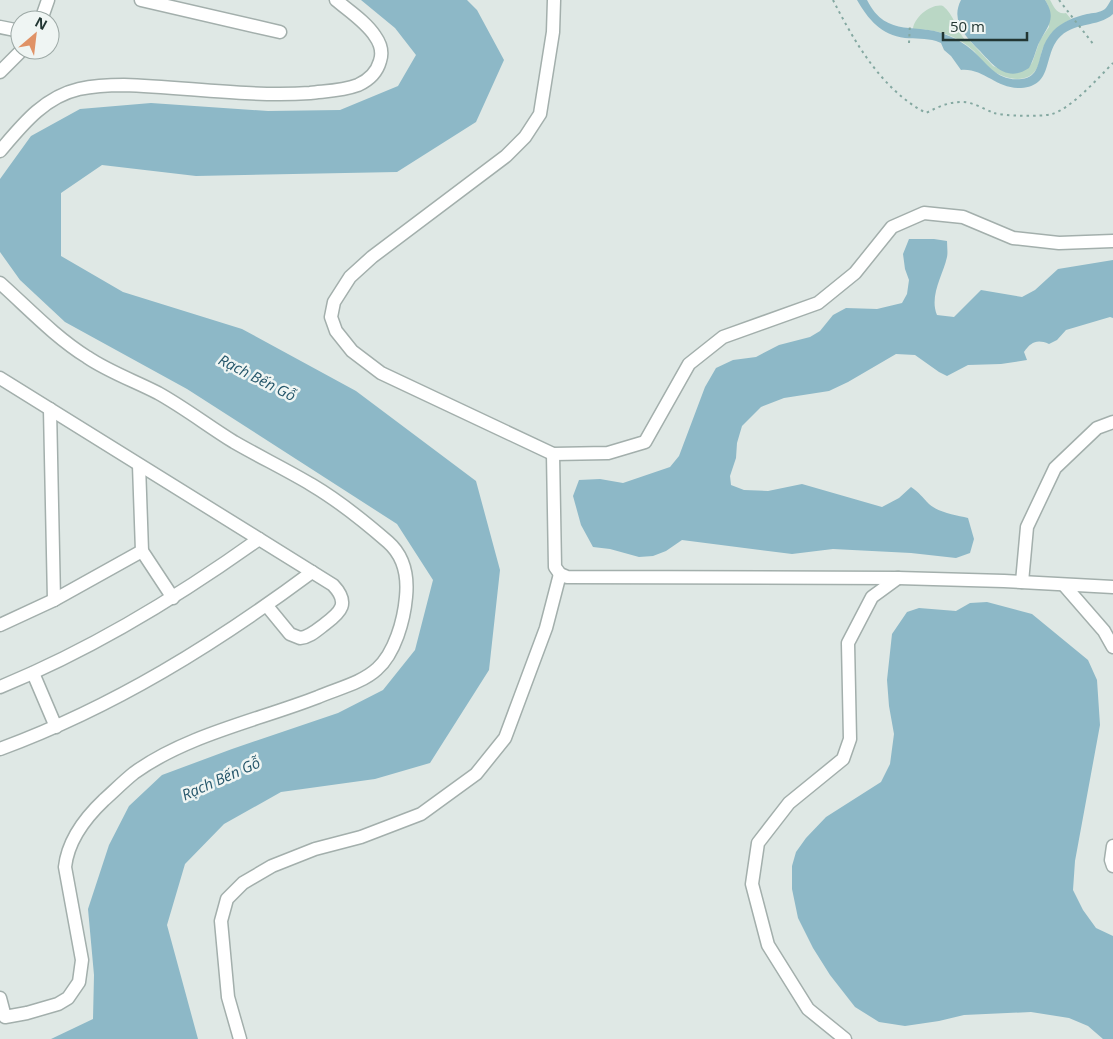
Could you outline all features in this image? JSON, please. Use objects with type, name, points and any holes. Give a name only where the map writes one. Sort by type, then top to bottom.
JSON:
[{"type":"street","points":[[141,0],[280,32]]},
{"type":"street","points":[[0,151],[35,112],[49,101],[64,93],[80,88],[124,86],[281,95],[339,90],[358,85],[372,76],[379,67],[382,57],[381,47],[370,29],[336,0]]},
{"type":"street","points":[[554,0],[553,32],[540,114],[525,137],[506,156],[372,257],[350,277],[334,302],[331,317],[336,331],[352,351],[381,374],[553,454],[608,454],[645,442],[689,364],[723,337],[818,303],[855,274],[892,227],[924,213],[963,217],[1013,238],[1059,243],[1113,241]]},
{"type":"street","points":[[0,72],[12,60]]},
{"type":"street","points":[[0,282],[58,336],[88,358],[177,404],[231,440],[296,476],[335,501],[391,544],[401,559],[407,583],[401,629],[385,659],[376,670],[355,682],[177,749],[135,773],[96,807],[78,830],[66,853],[65,867],[82,960],[79,982],[68,998],[58,1004],[27,1013],[5,1017],[0,998]]},
{"type":"street","points":[[0,378],[333,585],[339,591],[342,598],[339,612],[311,634],[300,638],[290,634],[267,606]]},
{"type":"street","points":[[50,409],[54,600]]},
{"type":"street","points":[[1022,582],[1026,528],[1055,468],[1097,428],[1113,422]]},
{"type":"street","points":[[553,454],[555,567],[560,574],[567,577],[898,578],[1113,586]]},
{"type":"street","points":[[139,465],[142,551],[173,598]]},
{"type":"street","points":[[0,686],[33,673],[122,628],[173,598],[259,539]]},
{"type":"street","points":[[0,624],[54,600],[142,551]]},
{"type":"street","points":[[0,749],[56,727],[152,680],[267,606],[312,572]]},
{"type":"street","points":[[240,1039],[228,997],[221,921],[227,899],[243,883],[272,866],[314,849],[361,837],[422,814],[476,774],[505,738],[546,628],[560,574]]},
{"type":"street","points":[[844,1039],[808,1009],[768,945],[752,884],[758,844],[789,803],[843,759],[850,739],[848,643],[872,597],[898,578]]},
{"type":"street","points":[[1064,585],[1104,631],[1113,646]]},
{"type":"street","points":[[33,673],[56,727]]},
{"type":"street","points":[[1113,846],[1111,860],[1113,866]]},
{"type":"path","points":[[833,0],[876,71],[914,107],[926,113],[944,104],[964,102],[996,114],[1052,114],[1070,104],[1113,63]]},
{"type":"path","points":[[1060,0],[1094,45]]},
{"type":"path","points":[[910,24],[910,43]]},
{"type":"green space","points":[[1045,0],[1050,0],[1058,12],[1066,13],[1071,19],[1052,34],[1046,42],[1037,68],[1028,77],[1022,79],[1010,78],[993,71],[967,45],[953,37],[929,30],[913,29],[914,24],[924,12],[934,7],[943,6],[950,14],[965,40],[968,39],[993,66],[1010,73],[1018,73],[1032,63],[1040,40],[1049,27],[1048,5]]},
{"type":"water","name":"Rạch Bến Gỗ","points":[[361,0],[467,0],[477,10],[504,60],[476,122],[397,172],[196,176],[102,165],[61,193],[61,256],[123,292],[242,329],[356,391],[476,481],[500,570],[489,670],[430,763],[375,779],[281,792],[224,824],[185,864],[167,925],[198,1039],[51,1039],[93,1019],[94,975],[88,909],[109,845],[129,806],[162,775],[338,713],[383,690],[415,650],[433,580],[397,524],[187,389],[65,322],[20,280],[0,252],[0,179],[31,136],[80,109],[151,103],[268,111],[340,110],[398,86],[416,55],[395,28]]},
{"type":"water","points":[[857,0],[867,0],[875,12],[884,20],[894,25],[937,32],[955,39],[972,50],[999,75],[1013,79],[1027,78],[1034,72],[1046,40],[1060,25],[1077,17],[1103,10],[1111,0],[1113,0],[1113,14],[1100,21],[1071,29],[1064,33],[1053,47],[1042,78],[1029,87],[1018,88],[1003,85],[976,72],[961,70],[944,50],[941,43],[928,39],[905,38],[882,30],[866,14]]},
{"type":"water","points":[[961,0],[1045,0],[1051,13],[1051,18],[1029,68],[1014,74],[1007,73],[990,62],[965,34],[958,22],[957,15]]},
{"type":"water","points":[[909,239],[947,241],[947,257],[935,300],[937,315],[954,317],[981,290],[1022,297],[1035,290],[1058,269],[1113,260],[1113,318],[1110,317],[1066,330],[1057,340],[1049,344],[1035,342],[1024,352],[1027,360],[1001,364],[968,365],[947,376],[915,355],[896,354],[829,391],[784,398],[761,407],[742,426],[737,443],[736,458],[730,476],[731,485],[744,490],[768,491],[802,484],[882,507],[899,498],[911,487],[938,510],[968,518],[974,539],[970,553],[956,558],[911,553],[833,549],[792,554],[682,540],[666,551],[653,556],[639,557],[610,549],[593,547],[581,525],[573,496],[579,480],[600,479],[623,483],[670,467],[679,456],[705,387],[716,368],[733,360],[756,357],[779,345],[810,337],[820,331],[833,315],[846,308],[877,309],[902,303],[907,294],[909,280],[903,254]]},
{"type":"water","points":[[987,602],[1032,614],[1088,660],[1097,680],[1100,725],[1075,861],[1073,890],[1083,910],[1096,928],[1113,936],[1113,1039],[1103,1039],[1088,1026],[1069,1018],[1031,1012],[964,1015],[905,1026],[879,1022],[855,1007],[830,975],[813,948],[798,918],[792,889],[792,866],[796,852],[806,838],[826,817],[881,782],[890,764],[894,734],[887,680],[892,634],[907,612],[919,608],[956,611],[970,603]]}]
